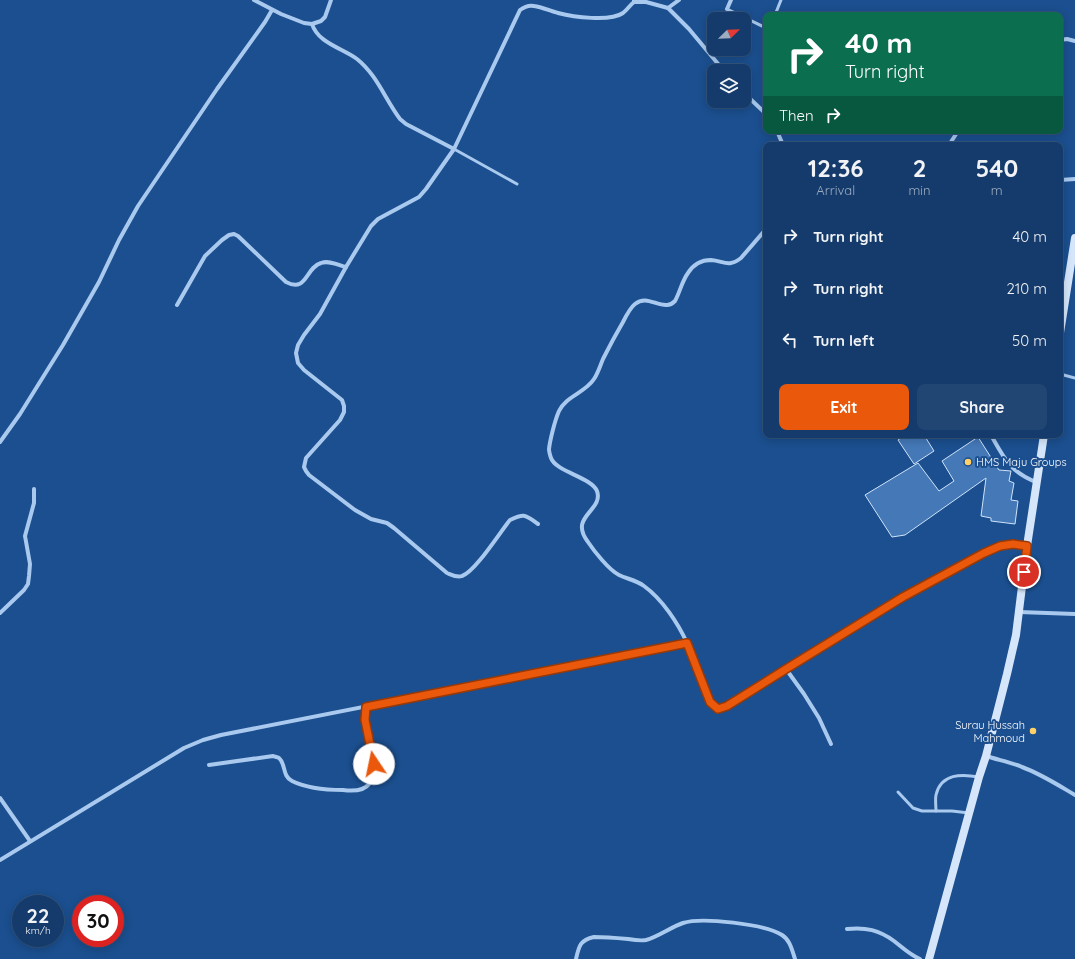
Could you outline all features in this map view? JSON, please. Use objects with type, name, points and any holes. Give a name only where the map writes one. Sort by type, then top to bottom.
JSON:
[{"type":"street","points":[[254,0],[272,10],[299,21],[312,24],[321,21],[325,17],[331,0]]},
{"type":"street","points":[[668,8],[679,0]]},
{"type":"street","points":[[726,9],[731,0]]},
{"type":"street","points":[[538,524],[527,516],[519,515],[510,520],[474,568],[462,576],[455,576],[448,573],[387,523],[371,519],[355,510],[306,471],[304,467],[306,458],[340,420],[344,412],[344,406],[342,400],[304,370],[298,363],[296,353],[298,345],[320,314],[371,226],[378,219],[420,197],[454,149],[514,21],[520,10],[524,7],[534,6],[560,14],[590,18],[611,18],[623,13],[634,1],[646,2],[668,8],[689,29],[718,64]]},
{"type":"street","points":[[0,442],[20,414],[63,345],[99,282],[119,240],[138,206],[272,10]]},
{"type":"street","points":[[312,24],[319,36],[356,59],[364,66],[376,81],[400,119],[406,124],[454,149]]},
{"type":"street","points":[[1063,40],[1075,41]]},
{"type":"street","points":[[751,100],[763,111]]},
{"type":"street","points":[[1063,180],[1075,179]]},
{"type":"street","points":[[763,233],[746,253],[736,262],[725,264],[712,260],[701,262],[694,266],[687,274],[675,302],[667,305],[647,301],[634,305],[615,335],[594,379],[586,388],[562,406],[558,413],[549,451],[552,460],[558,466],[589,483],[596,490],[598,498],[595,505],[582,522],[581,528],[583,534],[601,558],[617,574],[642,584],[651,591],[671,614],[681,629],[710,702],[718,709],[727,706],[903,597],[984,553],[1000,546],[1013,544],[1027,546]]},
{"type":"street","points":[[177,305],[205,256],[229,235],[234,234],[238,236],[286,282],[292,285],[299,285],[302,283],[312,270],[320,263],[330,262],[346,267]]},
{"type":"street","points":[[1063,314],[1075,238]]},
{"type":"street","points":[[993,438],[1002,456],[1016,472],[1037,482]]},
{"type":"street","points":[[928,959],[978,777],[986,756],[1016,636],[1027,546],[1044,438]]},
{"type":"street","points":[[0,613],[24,590],[28,584],[30,564],[25,536],[34,503],[34,488]]},
{"type":"street","points":[[1019,612],[1075,614]]},
{"type":"street","points":[[0,860],[184,748],[203,740],[221,735],[687,643]]},
{"type":"street","points":[[786,669],[820,718],[831,744]]},
{"type":"street","points":[[209,765],[274,756],[280,759],[283,764],[284,772],[292,781],[311,787],[330,790],[348,791],[360,789],[369,785],[373,777],[374,764],[365,720],[366,707]]},
{"type":"street","points":[[986,756],[1036,772],[1075,795]]},
{"type":"street","points":[[0,798],[30,841]]},
{"type":"street","points":[[576,959],[578,948],[586,938],[594,937],[646,940],[683,923],[699,920],[753,926],[782,935],[792,949],[794,959]]},
{"type":"street","points":[[847,929],[858,928],[878,932],[894,941],[912,956],[920,959]]},
{"type":"lane","points":[[776,12],[781,0]]},
{"type":"lane","points":[[726,9],[763,27]]},
{"type":"lane","points":[[454,149],[517,184]]},
{"type":"lane","points":[[1063,375],[1075,378]]},
{"type":"lane","points":[[936,811],[936,796],[939,787],[945,781],[959,775],[978,777]]},
{"type":"lane","points":[[898,792],[913,808],[922,811],[952,811],[969,813]]},
{"type":"building","points":[[901,438],[926,438],[934,451],[914,464],[898,440]]},
{"type":"building","points":[[979,438],[999,470],[1011,471],[1009,481],[1014,483],[1011,500],[1018,501],[1015,524],[991,521],[991,518],[981,516],[986,478],[905,535],[892,537],[865,495],[918,463],[939,491],[954,481],[942,461]]},
{"type":"place","name":"HMS Maju Groups","points":[[968,462]]},
{"type":"place","name":"Surau Hussah Mahmoud","points":[[1033,731]]},
{"type":"route","points":[[374,764],[365,720],[366,707],[687,643],[710,702],[718,709],[727,706],[903,597],[984,553],[1000,546],[1013,544],[1027,546],[1024,572]]}]
